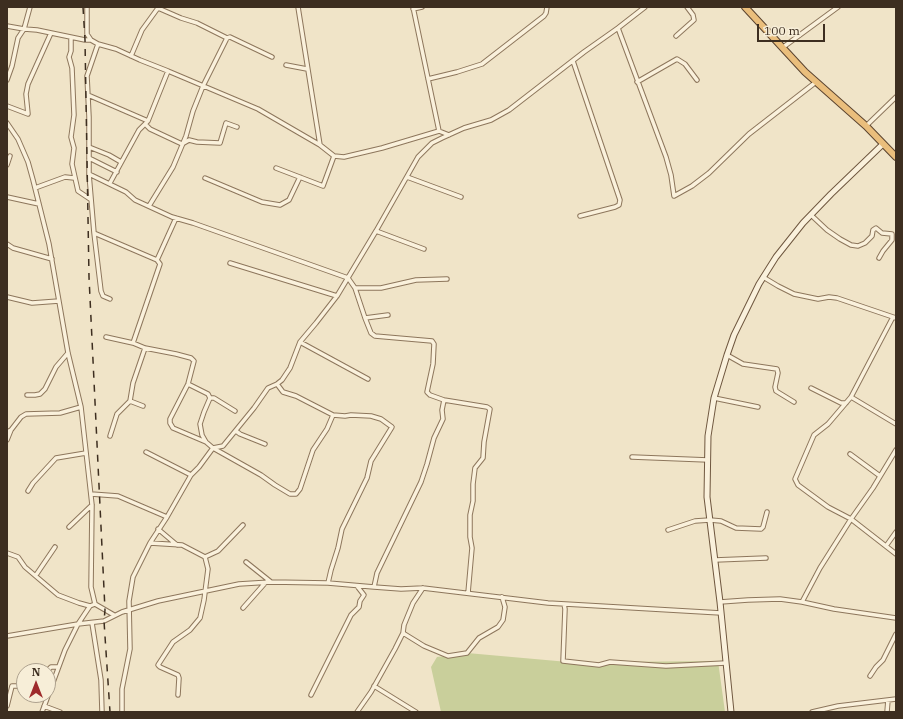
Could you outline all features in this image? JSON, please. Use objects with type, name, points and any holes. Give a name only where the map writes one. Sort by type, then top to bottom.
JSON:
[{"type":"highway","points":[[745,7],[782,48],[816,82],[866,126],[896,157]]},
{"type":"main road","points":[[731,712],[720,602],[707,497],[708,436],[714,398],[726,355],[750,301],[776,257],[811,215],[883,144]]},
{"type":"street","points":[[7,80],[12,66],[18,38],[24,29],[30,7]]},
{"type":"street","points":[[87,7],[88,34],[91,40]]},
{"type":"street","points":[[298,7],[320,145]]},
{"type":"street","points":[[422,7],[413,8],[439,131]]},
{"type":"street","points":[[428,79],[482,64],[544,16],[547,7]]},
{"type":"street","points":[[122,712],[122,688],[130,648],[129,609],[133,578],[150,543],[191,475],[213,448],[223,446],[268,388],[282,380],[290,368],[300,342],[337,296],[418,157],[426,148],[449,135],[464,128],[491,120],[509,110],[644,7]]},
{"type":"street","points":[[676,36],[694,20],[693,14],[687,7]]},
{"type":"street","points":[[782,48],[838,7]]},
{"type":"street","points":[[130,56],[142,30],[158,8],[197,23],[227,38],[230,37],[272,58]]},
{"type":"street","points":[[7,26],[51,33],[71,38],[91,40],[98,44],[116,49],[258,110],[320,145],[334,156],[344,157],[382,148],[439,131],[449,135]]},
{"type":"street","points":[[618,28],[666,157],[671,175],[674,196],[692,186],[709,173],[749,134],[816,82]]},
{"type":"street","points":[[7,106],[28,114],[26,94],[28,84],[51,33]]},
{"type":"street","points":[[71,38],[71,51],[69,57],[72,68],[74,116],[71,137],[74,148],[72,164],[78,191],[90,199]]},
{"type":"street","points":[[149,206],[173,167],[203,86],[227,38]]},
{"type":"street","points":[[98,44],[88,76],[90,199],[101,292],[103,296],[110,299]]},
{"type":"street","points":[[637,82],[677,59],[685,64],[697,80]]},
{"type":"street","points":[[573,61],[620,200],[619,205],[615,207],[580,216]]},
{"type":"street","points":[[286,65],[307,69]]},
{"type":"street","points":[[110,184],[139,130],[146,123],[168,71]]},
{"type":"street","points":[[88,95],[146,123],[150,130],[182,144]]},
{"type":"street","points":[[866,126],[896,97]]},
{"type":"street","points":[[7,123],[18,139],[28,162],[35,188],[52,259],[68,353],[81,407],[92,505],[91,587],[95,604],[114,615]]},
{"type":"street","points":[[182,144],[189,140],[197,142],[220,143],[226,123],[236,127]]},
{"type":"street","points":[[89,147],[109,154],[121,162]]},
{"type":"street","points":[[7,166],[10,156]]},
{"type":"street","points":[[276,168],[322,186],[334,156]]},
{"type":"street","points":[[89,158],[117,172]]},
{"type":"street","points":[[89,174],[126,192],[135,200],[176,218],[348,278],[356,288],[365,318],[371,333],[375,336],[432,341],[434,344],[434,350],[427,392],[430,395],[444,400],[487,407],[490,409],[484,442],[483,458],[475,468],[473,501],[470,515],[470,537],[472,548],[468,593]]},
{"type":"street","points":[[35,188],[65,177],[74,178]]},
{"type":"street","points":[[407,177],[460,197]]},
{"type":"street","points":[[205,178],[262,202],[280,205],[289,200],[300,178]]},
{"type":"street","points":[[7,197],[39,204]]},
{"type":"street","points":[[811,215],[840,240],[851,245],[858,246],[865,243],[872,236],[873,230],[876,228],[882,233],[892,234],[892,240],[879,258]]},
{"type":"street","points":[[157,260],[176,218]]},
{"type":"street","points":[[376,231],[424,250]]},
{"type":"street","points":[[94,233],[157,260],[160,264],[133,343]]},
{"type":"street","points":[[7,244],[14,248],[52,259]]},
{"type":"street","points":[[230,263],[337,296]]},
{"type":"street","points":[[764,277],[794,294],[818,299],[829,297],[837,298],[894,318],[851,397],[828,424],[814,436],[795,479],[798,485],[828,507],[851,519],[896,554]]},
{"type":"street","points":[[356,288],[381,288],[416,280],[447,279]]},
{"type":"street","points":[[7,297],[32,303],[59,301]]},
{"type":"street","points":[[365,318],[388,315]]},
{"type":"street","points":[[106,337],[133,343],[145,348],[191,358],[194,361],[188,384],[170,419],[170,424],[173,428],[206,442],[213,448],[261,475],[290,494],[296,494],[300,489],[313,450],[327,429],[333,415]]},
{"type":"street","points":[[300,342],[368,379]]},
{"type":"street","points":[[110,436],[118,414],[130,400],[133,383],[145,348]]},
{"type":"street","points":[[27,395],[40,394],[45,389],[56,367],[68,353]]},
{"type":"street","points":[[726,355],[743,364],[777,370],[776,391],[794,402]]},
{"type":"street","points":[[188,384],[208,394],[210,398],[214,398],[236,411]]},
{"type":"street","points":[[277,384],[282,392],[296,396],[333,415],[371,416],[382,419],[392,427],[371,461],[367,478],[359,491],[342,529],[328,583]]},
{"type":"street","points":[[811,388],[841,403],[846,403]]},
{"type":"street","points":[[851,397],[896,424]]},
{"type":"street","points":[[206,442],[202,435],[200,424],[210,398]]},
{"type":"street","points":[[714,398],[758,407]]},
{"type":"street","points":[[130,400],[143,406]]},
{"type":"street","points":[[374,587],[376,573],[421,482],[428,464],[432,442],[443,419],[442,410],[444,400]]},
{"type":"street","points":[[7,440],[9,431],[21,417],[26,414],[60,413],[81,407]]},
{"type":"street","points":[[236,431],[265,444]]},
{"type":"street","points":[[802,602],[820,568],[896,450]]},
{"type":"street","points":[[146,452],[191,475]]},
{"type":"street","points":[[28,491],[33,483],[56,458],[86,453]]},
{"type":"street","points":[[850,454],[880,476]]},
{"type":"street","points":[[632,457],[708,460]]},
{"type":"street","points":[[91,494],[118,496],[167,517]]},
{"type":"street","points":[[69,527],[92,505]]},
{"type":"street","points":[[668,530],[696,521],[710,520],[722,521],[736,528],[761,529],[763,527],[767,512]]},
{"type":"street","points":[[205,557],[218,551],[244,525]]},
{"type":"street","points":[[158,529],[177,545]]},
{"type":"street","points":[[886,546],[896,532]]},
{"type":"street","points":[[150,543],[182,545],[205,557],[208,569],[200,618],[190,630],[173,642],[158,665],[178,675],[178,695]]},
{"type":"street","points":[[36,575],[55,547]]},
{"type":"street","points":[[7,553],[18,557],[25,567],[58,595],[90,606]]},
{"type":"street","points":[[715,560],[766,558]]},
{"type":"street","points":[[246,562],[271,582]]},
{"type":"street","points":[[243,608],[266,582]]},
{"type":"street","points":[[7,636],[104,621],[129,609],[176,596],[239,584],[266,582],[328,583],[374,587],[423,588],[502,597],[531,602],[720,613]]},
{"type":"street","points":[[311,695],[351,615],[359,607],[360,601],[364,595],[357,586]]},
{"type":"street","points":[[357,712],[374,686],[403,633],[404,625],[413,603],[423,588]]},
{"type":"street","points":[[403,633],[424,646],[448,656],[467,653],[479,638],[498,627],[503,620],[505,607],[502,597]]},
{"type":"street","points":[[720,602],[780,600],[802,602],[834,609],[896,618]]},
{"type":"street","points":[[42,712],[68,642],[90,606],[95,604]]},
{"type":"street","points":[[564,604],[563,661],[599,665],[610,662],[666,666],[726,663]]},
{"type":"street","points":[[92,623],[101,680],[102,712]]},
{"type":"street","points":[[870,676],[883,660],[896,634]]},
{"type":"street","points":[[7,706],[12,686],[16,686]]},
{"type":"street","points":[[374,686],[416,712]]},
{"type":"street","points":[[812,712],[838,706],[896,699]]},
{"type":"street","points":[[887,712],[888,700]]},
{"type":"street","points":[[44,706],[60,712]]},
{"type":"green space","points":[[467,653],[602,665],[610,662],[718,661],[725,712],[441,712],[431,667],[437,657]]},
{"type":"railway","points":[[83,7],[85,40],[89,277],[105,610],[104,621],[110,712]]}]
